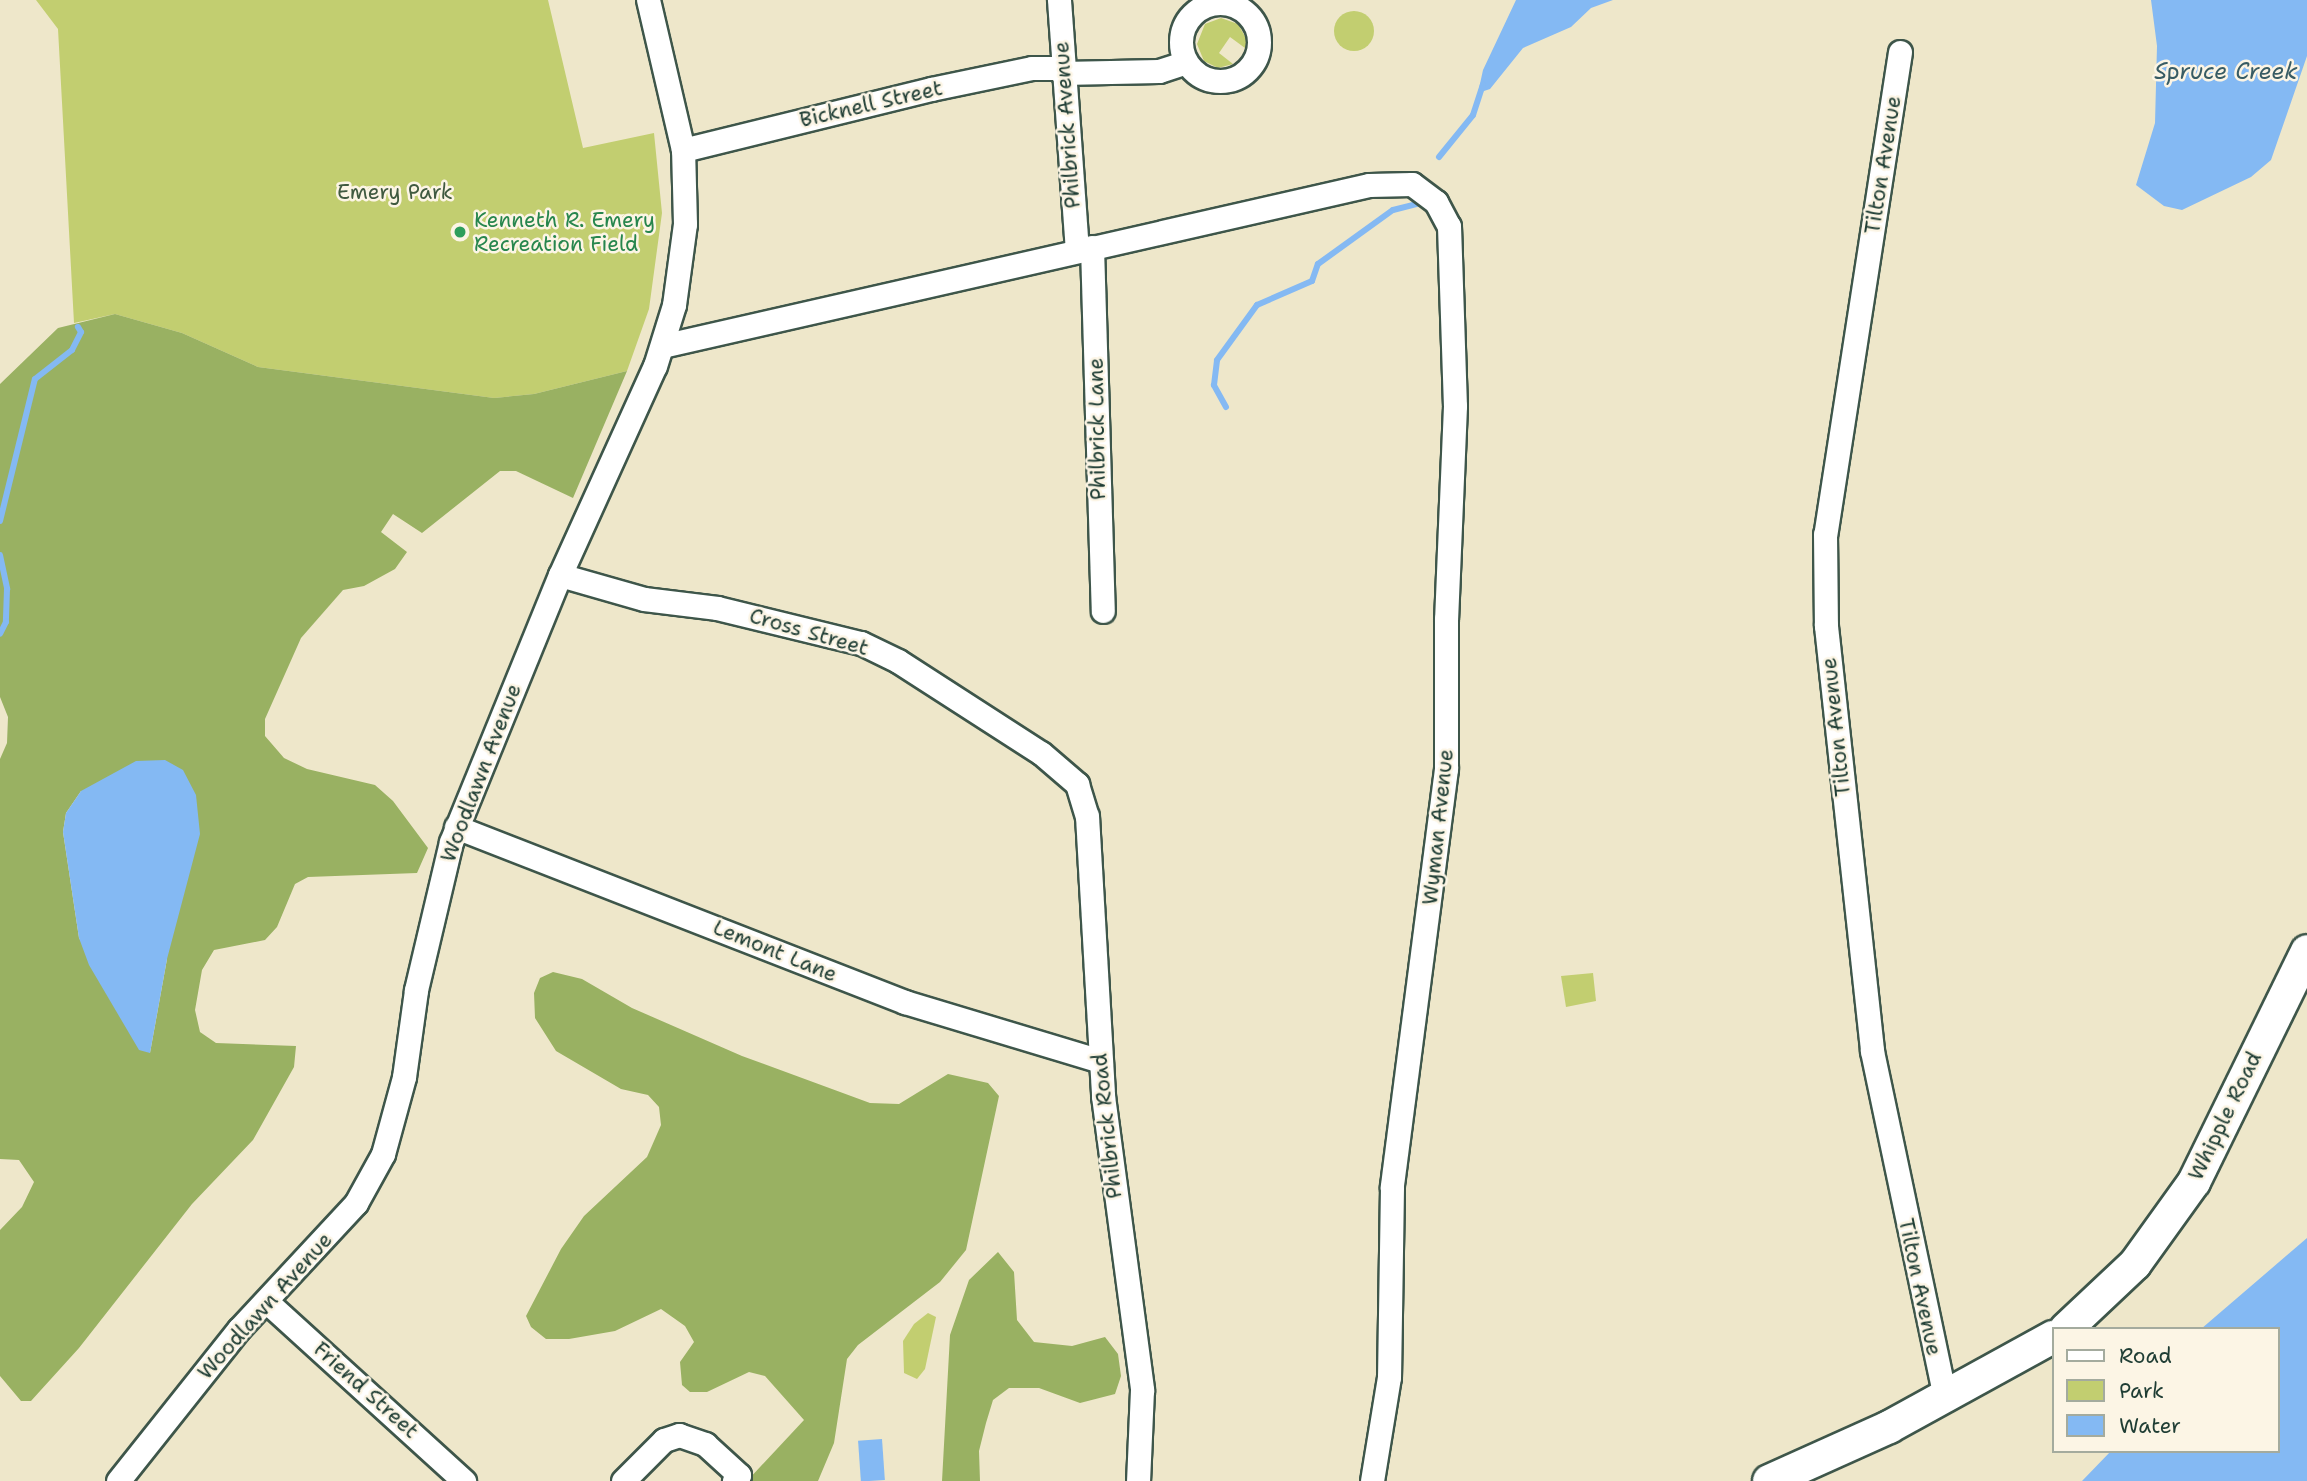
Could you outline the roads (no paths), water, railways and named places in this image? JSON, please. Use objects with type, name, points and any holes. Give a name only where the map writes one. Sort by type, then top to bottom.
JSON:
[{"type":"main road","name":"Whipple Road","points":[[2068,1327],[2135,1264],[2194,1182],[2307,951]]},
{"type":"main road","points":[[1769,1481],[1945,1398],[2052,1339]]},
{"type":"street","name":"Woodlawn Avenue","points":[[118,1481],[266,1301],[356,1203],[383,1154],[402,1086],[416,990],[456,827],[560,575],[662,346],[681,260],[683,150],[649,0]]},
{"type":"street","name":"Philbrick Avenue","points":[[1059,0],[1062,71],[1084,249]]},
{"type":"street","name":"Tilton Avenue","points":[[1900,52],[1825,534],[1826,626],[1871,1044],[1945,1398]]},
{"type":"street","name":"Bicknell Street","points":[[683,150],[931,89],[1032,68],[1084,76],[1159,71],[1186,62]]},
{"type":"street","name":"Wyman Avenue","points":[[1084,249],[1369,185],[1412,184],[1436,202],[1449,226],[1455,406],[1446,619],[1448,732],[1442,812],[1392,1187],[1389,1377],[1372,1481]]},
{"type":"street","points":[[662,346],[1084,249]]},
{"type":"street","name":"Philbrick Lane","points":[[1084,249],[1103,611]]},
{"type":"street","name":"Cross Street","points":[[560,575],[644,599],[717,608],[861,643],[898,661],[1067,774]]},
{"type":"street","name":"Philbrick Road","points":[[1067,774],[1081,793],[1087,816],[1100,1061],[1142,1390],[1138,1481]]},
{"type":"street","name":"Lemont Lane","points":[[456,827],[905,1002],[1100,1061]]},
{"type":"street","name":"Friend Street","points":[[266,1301],[464,1481]]},
{"type":"street","points":[[624,1481],[664,1440],[678,1435],[705,1444],[739,1475],[734,1481]]},
{"type":"water","points":[[1516,0],[1613,0],[1591,8],[1571,27],[1523,48],[1490,89],[1478,93],[1483,70]]},
{"type":"water","name":"Spruce Creek","points":[[2151,0],[2307,0],[2307,56],[2271,160],[2251,177],[2182,210],[2164,206],[2136,185],[2155,123],[2157,46]]},
{"type":"water","points":[[165,760],[183,770],[196,795],[200,834],[167,959],[150,1053],[139,1050],[89,965],[79,938],[63,832],[66,813],[81,791],[136,761]]},
{"type":"water","points":[[2307,1238],[2307,1481],[2082,1481],[2109,1453],[2279,1453],[2279,1327],[2203,1327]]},
{"type":"water","points":[[882,1439],[885,1480],[861,1481],[858,1441]]},
{"type":"waterway","points":[[1439,157],[1473,115],[1483,85]]},
{"type":"waterway","points":[[1226,407],[1214,385],[1217,360],[1257,305],[1312,281],[1318,264],[1393,210],[1417,204]]},
{"type":"waterway","points":[[0,521],[35,379],[72,350],[81,332],[78,327]]},
{"type":"waterway","points":[[0,555],[7,589],[6,622],[0,634]]},
{"type":"place","name":"Kenneth R. Emery Recreation Field","points":[[460,232]]},
{"type":"park label","name":"Emery Park","points":[[395,192]]}]
